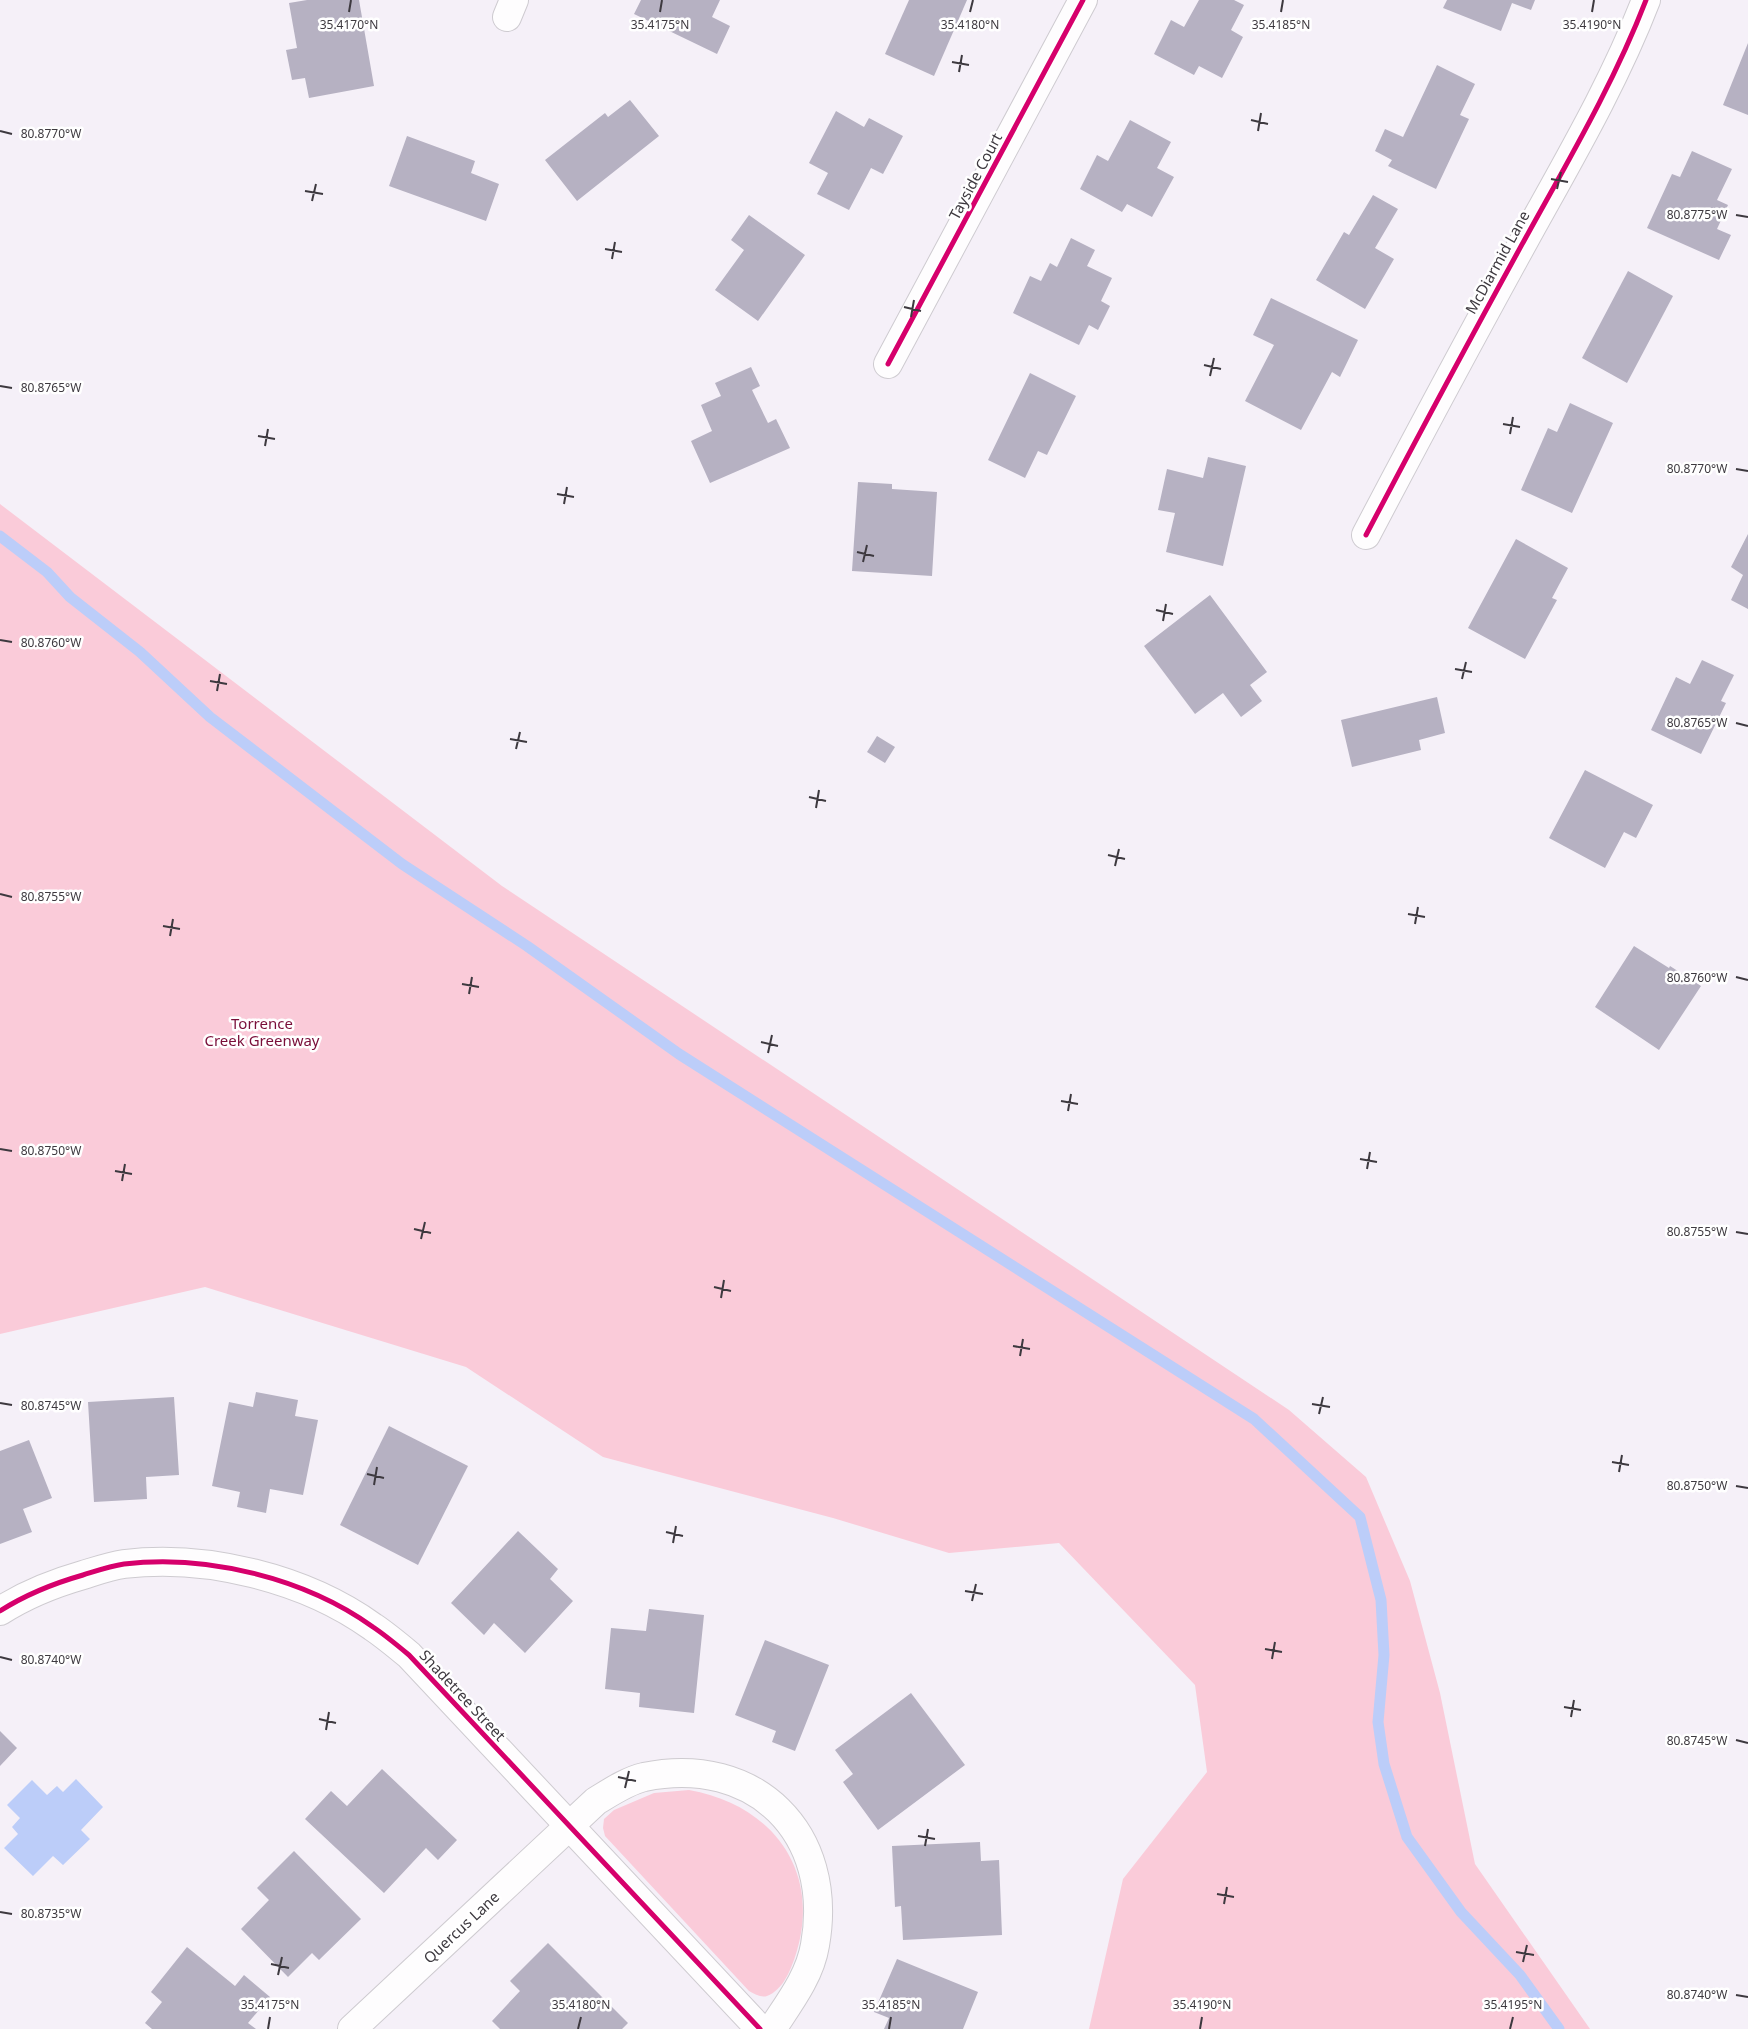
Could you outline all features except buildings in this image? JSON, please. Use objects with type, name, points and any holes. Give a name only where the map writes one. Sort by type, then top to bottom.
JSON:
[{"type":"street","name":"Tayside Court","points":[[888,364],[1083,0]]},
{"type":"street","name":"McDiarmid Lane","points":[[1366,535],[1453,370],[1580,139],[1634,32],[1646,0]]},
{"type":"street","name":"Shadetree Street","points":[[0,1611],[13,1603],[63,1581],[122,1564],[176,1561],[232,1569],[286,1582],[329,1601],[372,1626],[409,1655],[760,2029]]},
{"type":"street","name":"Quercus Lane","points":[[352,2029],[596,1801],[620,1787],[642,1778],[669,1774],[705,1774],[736,1783],[765,1797],[788,1818],[806,1848],[815,1881],[818,1914],[815,1946],[806,1973],[794,1997],[772,2029]]},
{"type":"green space","name":"Torrence Creek Greenway","points":[[0,504],[502,886],[1289,1410],[1366,1477],[1410,1581],[1440,1693],[1475,1864],[1590,2029],[1089,2029],[1123,1879],[1207,1772],[1195,1685],[1059,1543],[949,1553],[833,1518],[603,1457],[466,1367],[205,1287],[0,1334]]},
{"type":"green space","points":[[689,1790],[719,1798],[745,1811],[767,1827],[784,1848],[796,1871],[802,1898],[802,1926],[795,1957],[782,1985],[767,1996],[760,1996],[749,1991],[605,1836],[603,1828],[604,1819],[614,1810],[654,1793]]},
{"type":"water","points":[[76,1779],[103,1807],[81,1830],[90,1839],[63,1865],[53,1856],[33,1876],[4,1848],[18,1834],[12,1827],[20,1818],[7,1805],[32,1780],[47,1795],[57,1786],[63,1792]]},
{"type":"waterway","points":[[0,536],[47,572],[70,597],[140,652],[210,717],[402,864],[527,946],[679,1054],[1254,1419],[1360,1517],[1381,1600],[1384,1655],[1378,1722],[1384,1764],[1407,1837],[1461,1912],[1520,1975],[1559,2029]]},
{"type":"cycle path","points":[[888,364],[1083,0]]},
{"type":"cycle path","points":[[1366,535],[1590,121],[1620,61],[1646,0]]},
{"type":"cycle path","points":[[0,1611],[30,1595],[72,1578],[124,1564],[155,1562],[188,1563],[254,1573],[317,1595],[346,1610],[378,1630],[409,1655],[760,2029]]}]
